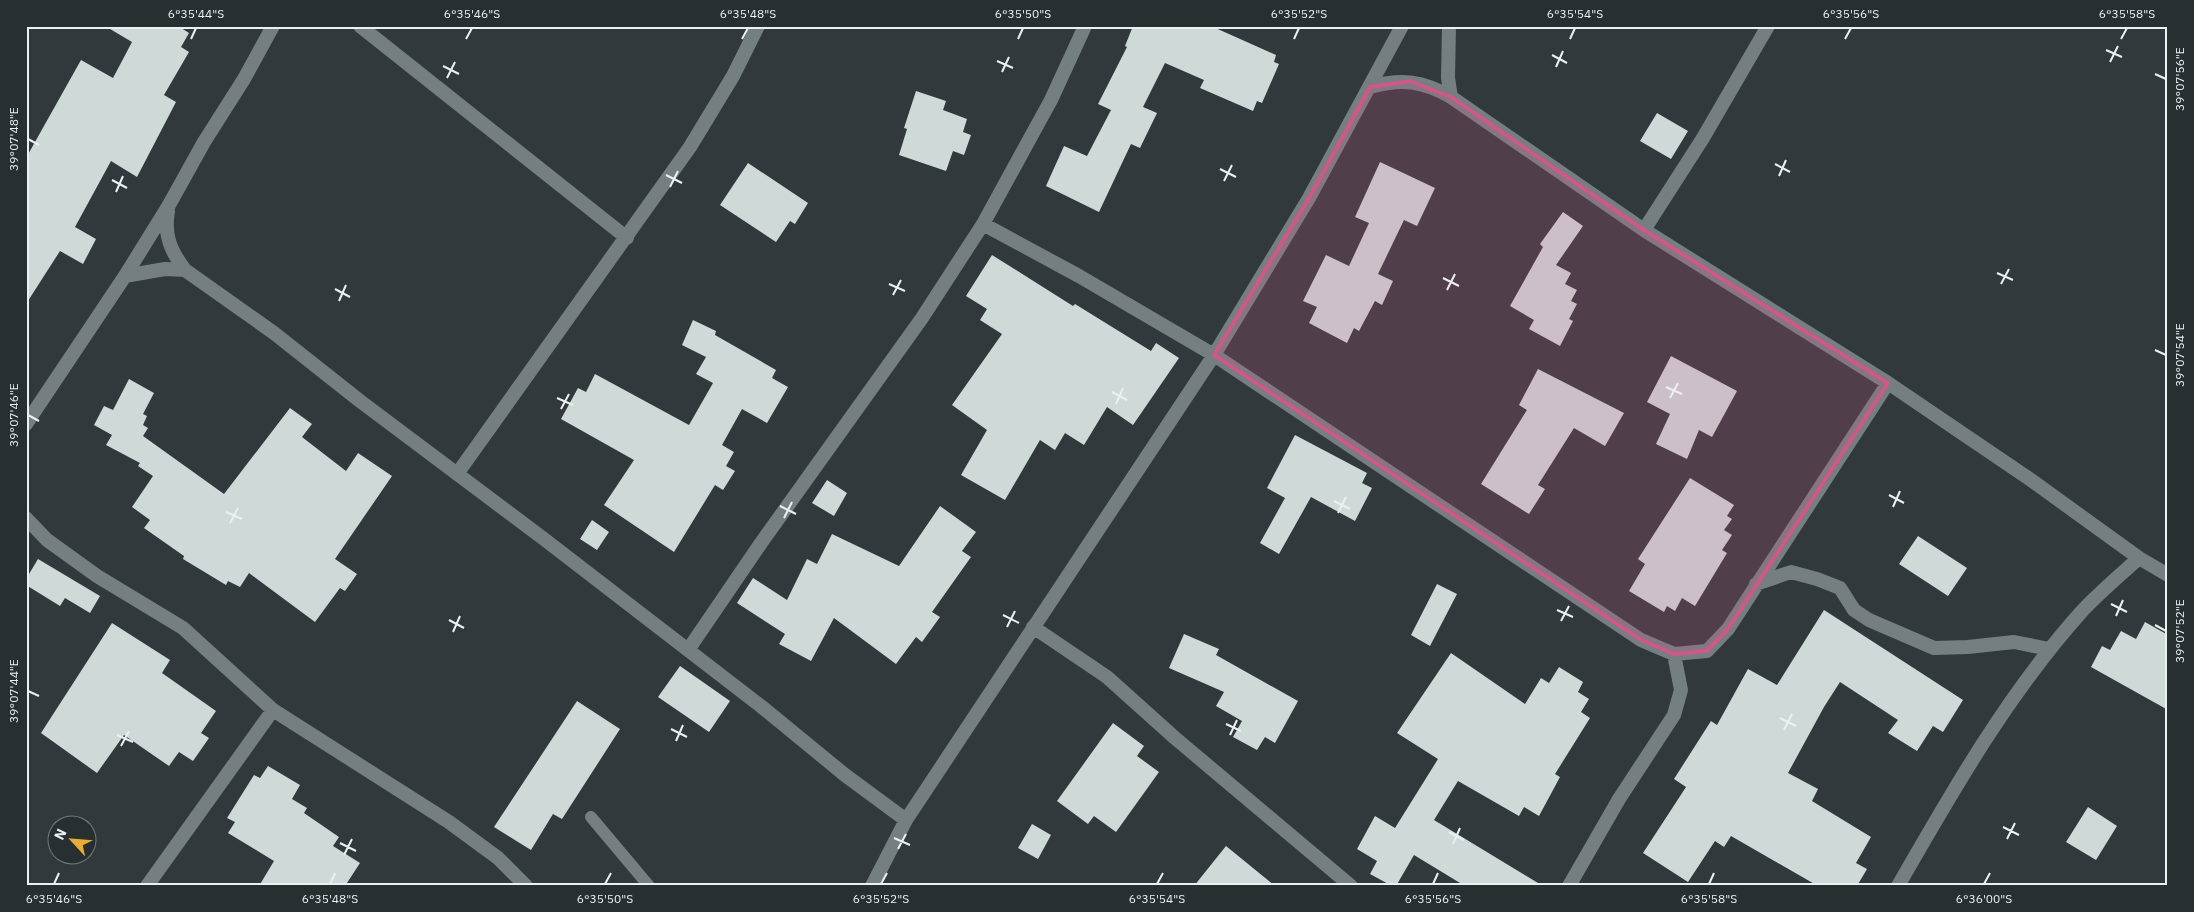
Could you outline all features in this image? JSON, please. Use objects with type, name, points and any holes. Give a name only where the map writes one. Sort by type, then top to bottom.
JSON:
[{"type":"street","points":[[26,424],[125,276],[169,205],[204,142],[249,71],[273,26]]},
{"type":"street","points":[[360,26],[627,238]]},
{"type":"street","points":[[457,474],[690,147],[733,76],[758,26]]},
{"type":"street","points":[[688,650],[761,542],[922,318],[983,224],[1051,100],[1085,26]]},
{"type":"street","points":[[872,886],[906,820],[1214,355],[1304,206],[1402,26]]},
{"type":"street","points":[[1449,26],[1448,78],[1451,96]]},
{"type":"street","points":[[1644,230],[1703,138],[1768,26]]},
{"type":"street","points":[[1370,87],[1385,83],[1410,81],[1432,86],[1451,96],[1644,230],[1888,383],[2031,480],[2139,558],[2168,575]]},
{"type":"street","points":[[169,205],[166,225],[168,243],[175,257],[185,270],[274,333],[360,401],[688,650],[845,775],[906,820]]},
{"type":"street","points":[[983,224],[1079,276],[1214,355],[1640,640],[1674,654],[1707,651],[1728,629],[1888,383]]},
{"type":"street","points":[[125,276],[164,269],[185,270]]},
{"type":"street","points":[[26,518],[47,540],[97,576],[183,628],[273,710],[313,734],[399,792],[449,822],[498,858],[526,886]]},
{"type":"street","points":[[1898,886],[1964,770],[2050,649],[2084,609],[2139,558]]},
{"type":"street","points":[[1756,584],[1790,572],[1817,579],[1840,588],[1854,610],[1869,620],[1934,648],[1968,647],[2006,642],[2050,649]]},
{"type":"street","points":[[1032,628],[1107,677],[1175,738],[1351,886]]},
{"type":"street","points":[[1569,886],[1619,799],[1674,715],[1680,690],[1674,654]]},
{"type":"street","points":[[147,886],[273,710]]},
{"type":"lane","points":[[591,817],[649,886]]},
{"type":"highlighted area","points":[[1410,81],[1451,97],[1644,230],[1888,383],[1728,629],[1707,651],[1674,654],[1641,640],[1214,355],[1309,198],[1370,87]]},
{"type":"building","points":[[105,26],[178,26],[189,33],[181,47],[189,52],[164,95],[176,102],[137,177],[111,161],[75,227],[96,239],[83,264],[60,251],[26,304],[26,158],[81,60],[113,78],[132,42]]},
{"type":"building","points":[[1133,26],[1211,26],[1276,55],[1274,62],[1279,64],[1262,103],[1257,101],[1253,111],[1200,88],[1204,80],[1165,63],[1143,107],[1157,113],[1140,148],[1131,144],[1099,212],[1046,186],[1064,146],[1087,156],[1111,110],[1098,104],[1127,47],[1125,46]]},
{"type":"building","points":[[916,91],[946,101],[943,110],[967,119],[963,132],[971,135],[964,155],[953,151],[946,171],[899,155],[907,129],[904,128]]},
{"type":"building","points":[[1657,113],[1688,131],[1671,159],[1640,141]]},
{"type":"building","points":[[1380,162],[1435,188],[1417,226],[1404,220],[1378,274],[1393,281],[1382,305],[1375,301],[1359,331],[1354,328],[1347,343],[1309,323],[1317,307],[1303,301],[1326,255],[1349,266],[1369,223],[1355,217]]},
{"type":"building","points":[[748,163],[808,203],[795,224],[790,221],[776,242],[720,205]]},
{"type":"building","points":[[1563,212],[1583,226],[1556,265],[1571,273],[1565,284],[1577,290],[1571,301],[1577,304],[1569,319],[1573,321],[1560,346],[1529,329],[1534,320],[1510,306],[1543,247],[1540,244]]},
{"type":"building","points":[[992,255],[1073,306],[1075,304],[1151,351],[1156,343],[1179,358],[1133,425],[1107,407],[1084,445],[1065,433],[1055,450],[1040,440],[1005,500],[961,475],[987,430],[952,405],[1002,334],[980,320],[987,309],[966,296]]},
{"type":"building","points":[[693,320],[716,331],[715,335],[776,370],[772,378],[788,387],[767,423],[742,409],[722,445],[734,452],[726,466],[735,471],[723,490],[715,485],[674,552],[604,505],[634,460],[561,419],[578,388],[586,392],[595,374],[689,425],[713,383],[696,374],[706,357],[682,345]]},
{"type":"building","points":[[1671,356],[1737,391],[1712,437],[1699,430],[1687,459],[1656,444],[1670,414],[1647,402]]},
{"type":"building","points":[[1538,369],[1624,413],[1605,446],[1574,428],[1538,485],[1545,489],[1529,514],[1481,484],[1527,410],[1519,405]]},
{"type":"building","points":[[129,379],[154,393],[143,414],[147,416],[143,425],[148,428],[143,436],[224,494],[290,408],[312,424],[302,437],[346,471],[358,453],[392,476],[335,559],[357,574],[345,591],[340,588],[315,622],[249,573],[240,587],[228,581],[226,585],[183,559],[184,556],[144,528],[150,520],[132,507],[153,476],[138,466],[140,463],[106,445],[112,435],[94,425],[104,406],[113,410]]},
{"type":"building","points":[[1295,435],[1367,473],[1362,483],[1372,488],[1355,521],[1311,497],[1279,554],[1260,543],[1285,498],[1267,488]]},
{"type":"building","points":[[1690,478],[1734,505],[1727,516],[1732,519],[1724,530],[1732,535],[1722,550],[1727,553],[1695,606],[1682,598],[1675,611],[1667,606],[1664,612],[1629,591],[1645,564],[1638,559]]},
{"type":"building","points":[[827,480],[847,493],[834,516],[812,503]]},
{"type":"building","points":[[940,506],[976,532],[962,551],[971,557],[932,612],[940,617],[922,642],[916,637],[896,664],[834,618],[811,661],[779,644],[785,634],[737,603],[753,578],[787,600],[807,559],[817,564],[832,534],[899,566]]},
{"type":"building","points":[[592,520],[609,532],[597,550],[580,539]]},
{"type":"building","points":[[1918,536],[1967,568],[1948,596],[1899,564]]},
{"type":"building","points":[[38,559],[100,596],[90,613],[65,598],[60,606],[26,585],[26,579]]},
{"type":"building","points":[[1437,584],[1457,594],[1430,646],[1411,635]]},
{"type":"building","points":[[1824,610],[1963,700],[1943,732],[1933,726],[1917,751],[1888,733],[1898,720],[1840,682],[1824,707],[1788,773],[1818,789],[1812,801],[1871,837],[1856,863],[1867,869],[1857,886],[1818,886],[1731,836],[1724,847],[1715,841],[1688,882],[1643,853],[1686,787],[1674,779],[1711,721],[1717,725],[1748,669],[1777,685]]},
{"type":"building","points":[[2145,622],[2168,635],[2168,710],[2091,667],[2102,646],[2110,650],[2121,631],[2136,639]]},
{"type":"building","points":[[112,623],[170,660],[162,673],[216,711],[201,733],[209,738],[193,761],[179,752],[169,766],[124,735],[97,773],[41,733]]},
{"type":"building","points":[[1184,634],[1219,649],[1216,655],[1298,701],[1275,743],[1265,737],[1257,750],[1233,737],[1242,721],[1216,706],[1224,692],[1169,668]]},
{"type":"building","points":[[1451,653],[1525,704],[1541,678],[1549,683],[1559,667],[1583,682],[1578,692],[1589,699],[1581,712],[1590,718],[1555,774],[1560,777],[1539,816],[1524,807],[1519,816],[1458,781],[1434,820],[1543,886],[1465,886],[1414,855],[1396,886],[1392,886],[1370,874],[1377,861],[1357,849],[1375,816],[1395,828],[1438,759],[1397,733]]},
{"type":"building","points":[[680,666],[730,701],[709,732],[658,697]]},
{"type":"building","points":[[577,701],[620,729],[562,819],[553,814],[531,850],[494,827]]},
{"type":"building","points":[[1113,723],[1144,746],[1137,756],[1159,772],[1116,832],[1094,816],[1088,824],[1057,801]]},
{"type":"building","points":[[268,766],[300,785],[292,799],[307,808],[304,813],[339,837],[333,846],[360,863],[345,886],[259,886],[274,861],[228,833],[235,822],[227,818],[254,775],[260,778]]},
{"type":"building","points":[[2088,807],[2117,826],[2096,860],[2066,842]]},
{"type":"building","points":[[1032,824],[1051,835],[1038,859],[1018,848]]},
{"type":"building","points":[[1226,846],[1275,886],[1194,886]]}]
